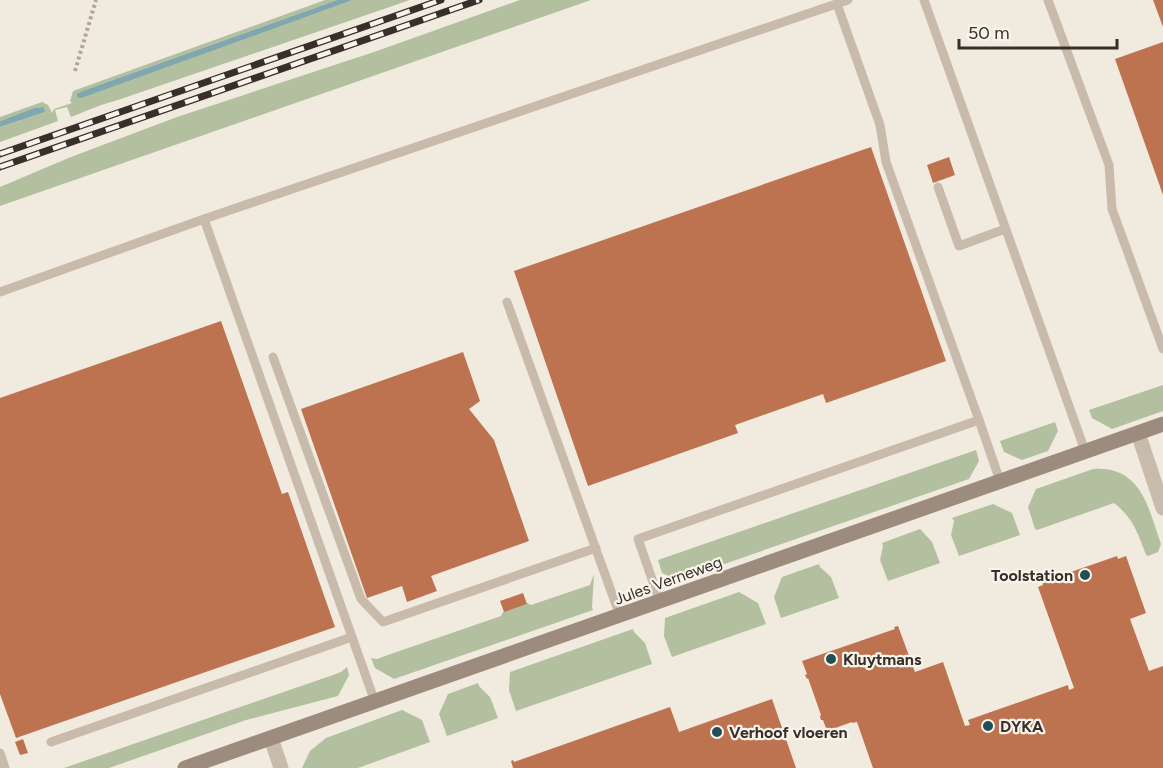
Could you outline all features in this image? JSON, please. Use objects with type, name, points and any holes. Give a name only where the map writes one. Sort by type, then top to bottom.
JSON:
[{"type":"street","name":"Jules Verneweg","points":[[185,768],[1163,424]]},
{"type":"street","points":[[1138,433],[1163,508]]},
{"type":"street","points":[[271,738],[281,768]]},
{"type":"lane","points":[[0,292],[204,219],[848,0]]},
{"type":"lane","points":[[924,0],[1085,452]]},
{"type":"lane","points":[[1048,0],[1109,165],[1112,209],[1163,349]]},
{"type":"lane","points":[[837,4],[880,125],[886,162],[1000,481]]},
{"type":"lane","points":[[938,187],[959,246],[1005,229]]},
{"type":"lane","points":[[204,219],[375,702]]},
{"type":"lane","points":[[507,302],[620,616]]},
{"type":"lane","points":[[273,357],[361,599],[383,622],[596,548]]},
{"type":"lane","points":[[660,602],[638,539],[979,420]]},
{"type":"lane","points":[[51,742],[352,637]]},
{"type":"lane","points":[[0,753],[5,768]]},
{"type":"path","points":[[75,71],[96,0]]},
{"type":"green space","points":[[325,0],[337,0],[85,90],[81,97],[353,0],[410,0],[71,117],[67,107],[55,110],[58,121],[0,142],[0,127],[42,113],[43,107],[34,108],[0,121],[0,117],[42,102],[48,105],[52,113],[54,109],[72,103],[70,101],[73,91]]},
{"type":"green space","points":[[520,0],[591,0],[0,206],[0,187],[71,157],[177,117],[374,52]]},
{"type":"green space","points":[[1163,385],[1163,411],[1112,429],[1092,418],[1089,410]]},
{"type":"green space","points":[[1055,422],[1058,431],[1048,451],[1022,460],[1004,452],[1000,441]]},
{"type":"green space","points":[[976,450],[979,461],[969,479],[678,580],[662,573],[658,560]]},
{"type":"green space","points":[[1093,469],[1122,474],[1133,482],[1147,504],[1161,544],[1158,552],[1146,555],[1130,520],[1114,503],[1035,529],[1028,507],[1036,489]]},
{"type":"green space","points":[[993,504],[1012,513],[1020,535],[959,556],[951,535],[954,521],[952,518]]},
{"type":"green space","points":[[920,529],[932,542],[940,563],[888,581],[880,560],[882,543]]},
{"type":"green space","points":[[819,564],[831,577],[839,598],[781,618],[774,597],[782,577]]},
{"type":"green space","points":[[594,574],[593,610],[394,679],[375,668],[371,658],[377,659],[501,616],[503,612],[527,603],[531,605],[590,585]]},
{"type":"green space","points":[[739,592],[758,603],[766,624],[672,657],[664,636],[665,618]]},
{"type":"green space","points":[[633,629],[645,643],[652,664],[516,711],[509,690],[510,672]]},
{"type":"green space","points":[[347,667],[349,675],[338,696],[246,720],[109,768],[64,768],[333,675]]},
{"type":"green space","points":[[478,683],[490,697],[498,718],[447,736],[439,714],[448,694]]},
{"type":"green space","points":[[402,710],[422,720],[430,742],[358,768],[302,768],[310,751],[326,738]]},
{"type":"water","points":[[337,0],[353,0],[81,98],[77,97],[77,94],[85,90]]},
{"type":"water","points":[[43,107],[45,111],[42,113],[0,127],[0,121],[34,108]]},
{"type":"building","points":[[1153,0],[1163,0],[1163,27]]},
{"type":"building","points":[[1163,42],[1163,195],[1115,59]]},
{"type":"building","points":[[871,147],[946,361],[826,403],[823,394],[735,425],[738,433],[588,486],[514,271]]},
{"type":"building","points":[[949,157],[955,175],[933,183],[927,165]]},
{"type":"building","points":[[221,321],[282,494],[288,492],[335,627],[16,738],[0,694],[0,398]]},
{"type":"building","points":[[463,352],[480,401],[469,409],[494,440],[529,541],[431,576],[437,591],[407,602],[402,586],[367,598],[301,409]]},
{"type":"building","points":[[1117,556],[1118,559],[1126,556],[1146,613],[1130,619],[1149,671],[1163,666],[1163,768],[873,768],[857,722],[827,731],[821,720],[802,661],[898,626],[915,672],[943,662],[965,726],[970,725],[968,720],[1068,685],[1069,690],[1074,688],[1038,587],[1043,585],[1042,582]]},
{"type":"building","points":[[523,593],[527,604],[504,612],[500,601]]},
{"type":"building","points":[[772,699],[796,768],[513,768],[511,761],[514,762],[670,707],[679,732]]},
{"type":"building","points":[[23,739],[28,753],[20,755],[15,742]]},
{"type":"railway","points":[[0,154],[441,0]]},
{"type":"railway","points":[[0,167],[479,0]]},
{"type":"place","name":"Toolstation","points":[[1085,575]]},
{"type":"place","name":"Kluytmans","points":[[831,659]]},
{"type":"place","name":"DYKA","points":[[988,726]]},
{"type":"place","name":"Verhoof vloeren","points":[[717,732]]}]
